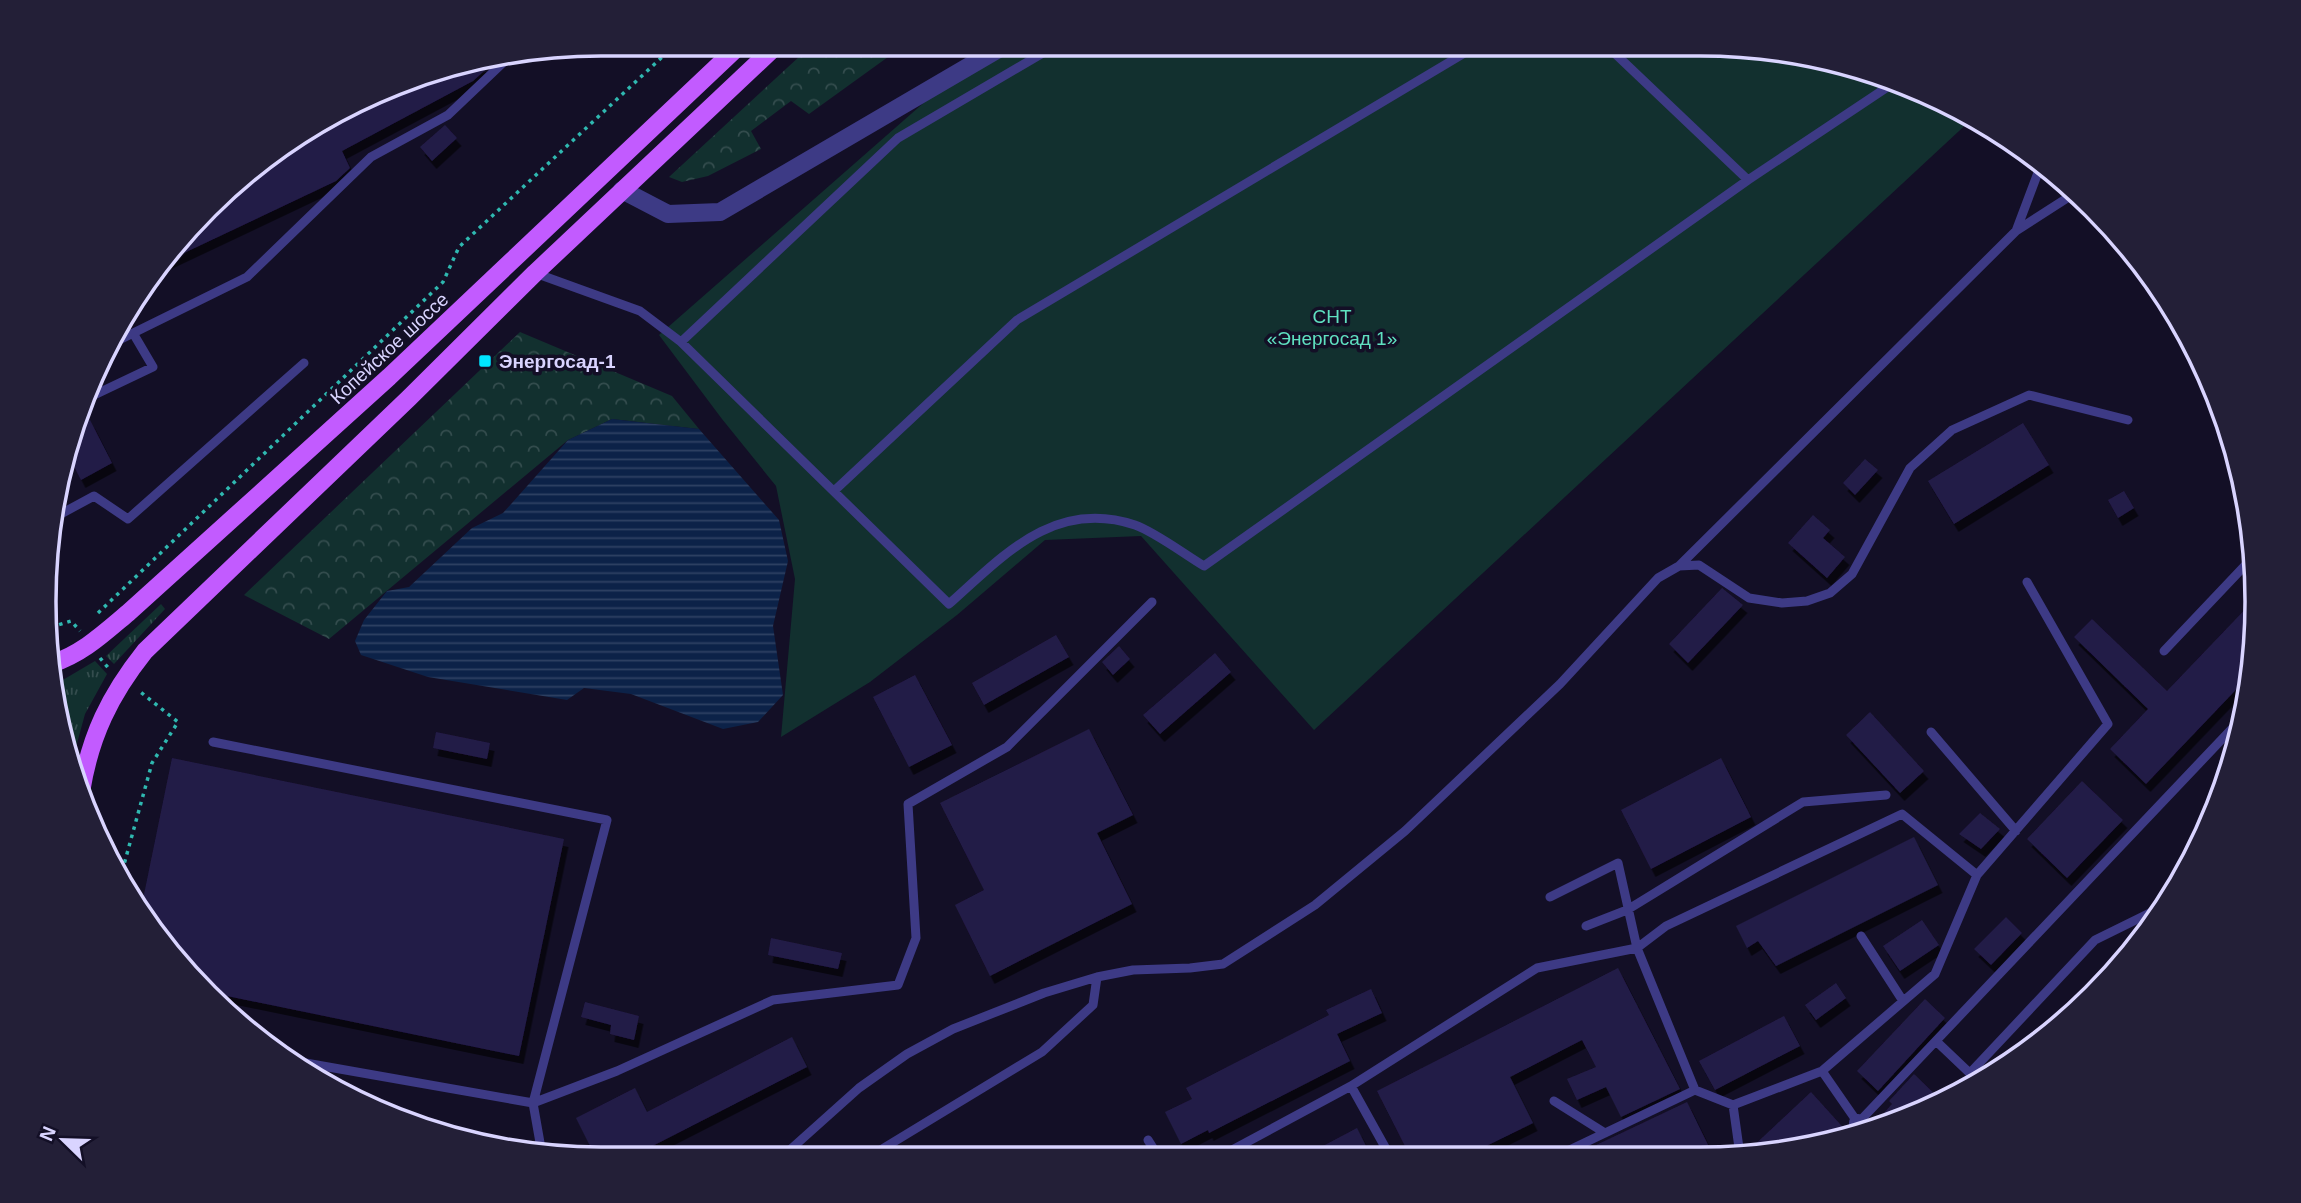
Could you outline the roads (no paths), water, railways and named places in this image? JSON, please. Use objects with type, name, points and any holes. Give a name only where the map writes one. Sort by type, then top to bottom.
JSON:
[{"type":"main road","name":"Копейское шоссе","points":[[60,662],[69,659],[90,645],[128,614],[390,377],[728,56]]},
{"type":"main road","points":[[85,776],[104,711],[145,650],[409,398],[535,273],[765,56]]},
{"type":"street","points":[[622,190],[668,214],[720,212],[986,56]]},
{"type":"lane","points":[[681,342],[898,138],[1038,56]]},
{"type":"lane","points":[[834,491],[1017,320],[1460,56]]},
{"type":"lane","points":[[1618,56],[1748,180]]},
{"type":"lane","points":[[124,338],[247,277],[371,157],[448,115],[500,65]]},
{"type":"lane","points":[[535,273],[640,311],[681,342],[949,604],[1015,545],[1074,519],[1107,520],[1136,525],[1204,566],[1748,180],[1885,89]]},
{"type":"lane","points":[[2015,231],[2038,173]]},
{"type":"lane","points":[[793,1147],[859,1088],[907,1054],[953,1029],[1044,993],[1097,977],[1133,970],[1223,964],[1315,905],[1405,831],[1560,684],[1658,578],[1679,566],[2015,231],[2067,198]]},
{"type":"lane","points":[[98,393],[153,367],[134,333]]},
{"type":"lane","points":[[64,512],[93,496],[128,519],[304,363]]},
{"type":"lane","points":[[1679,566],[1699,565],[1749,598],[1782,603],[1807,601],[1830,593],[1852,574],[1910,468],[1952,430],[2029,395],[2128,420]]},
{"type":"lane","points":[[2164,651],[2244,566]]},
{"type":"lane","points":[[1550,897],[1618,863],[1637,948],[1695,1090],[1733,1105],[1822,1071],[1935,974],[1977,875],[2108,724],[2027,582]]},
{"type":"lane","points":[[313,1064],[533,1103],[617,1071],[773,1000],[898,985],[916,937],[908,804],[1007,747],[1152,602]]},
{"type":"lane","points":[[1931,732],[2015,831]]},
{"type":"lane","points":[[1867,1120],[1936,1041],[2229,733]]},
{"type":"lane","points":[[213,742],[607,820],[533,1103],[540,1143]]},
{"type":"lane","points":[[1586,926],[1627,910],[1803,802],[1886,795]]},
{"type":"lane","points":[[1238,1147],[1351,1086],[1537,968],[1637,948],[1666,926],[1902,814],[1977,875]]},
{"type":"lane","points":[[1980,1069],[2095,940],[2146,915]]},
{"type":"lane","points":[[1861,936],[1903,1001]]},
{"type":"lane","points":[[885,1147],[1042,1052],[1093,1005],[1097,977]]},
{"type":"lane","points":[[1936,1041],[1972,1074]]},
{"type":"lane","points":[[1822,1071],[1859,1123]]},
{"type":"lane","points":[[1351,1086],[1385,1147]]},
{"type":"lane","points":[[1576,1147],[1695,1090]]},
{"type":"lane","points":[[1554,1101],[1605,1133]]},
{"type":"lane","points":[[1733,1105],[1739,1146]]},
{"type":"lane","points":[[1148,1140],[1152,1147]]},
{"type":"water","points":[[612,419],[699,429],[779,520],[788,561],[773,626],[783,695],[758,722],[723,729],[631,694],[584,688],[567,700],[428,677],[361,655],[355,641],[364,620],[387,591],[409,587],[472,528],[503,513],[568,440]]},
{"type":"place","name":"Энергосад-1","points":[[485,361]]},
{"type":"park label","name":"СНТ «Энергосад 1»","points":[[1332,327]]}]
